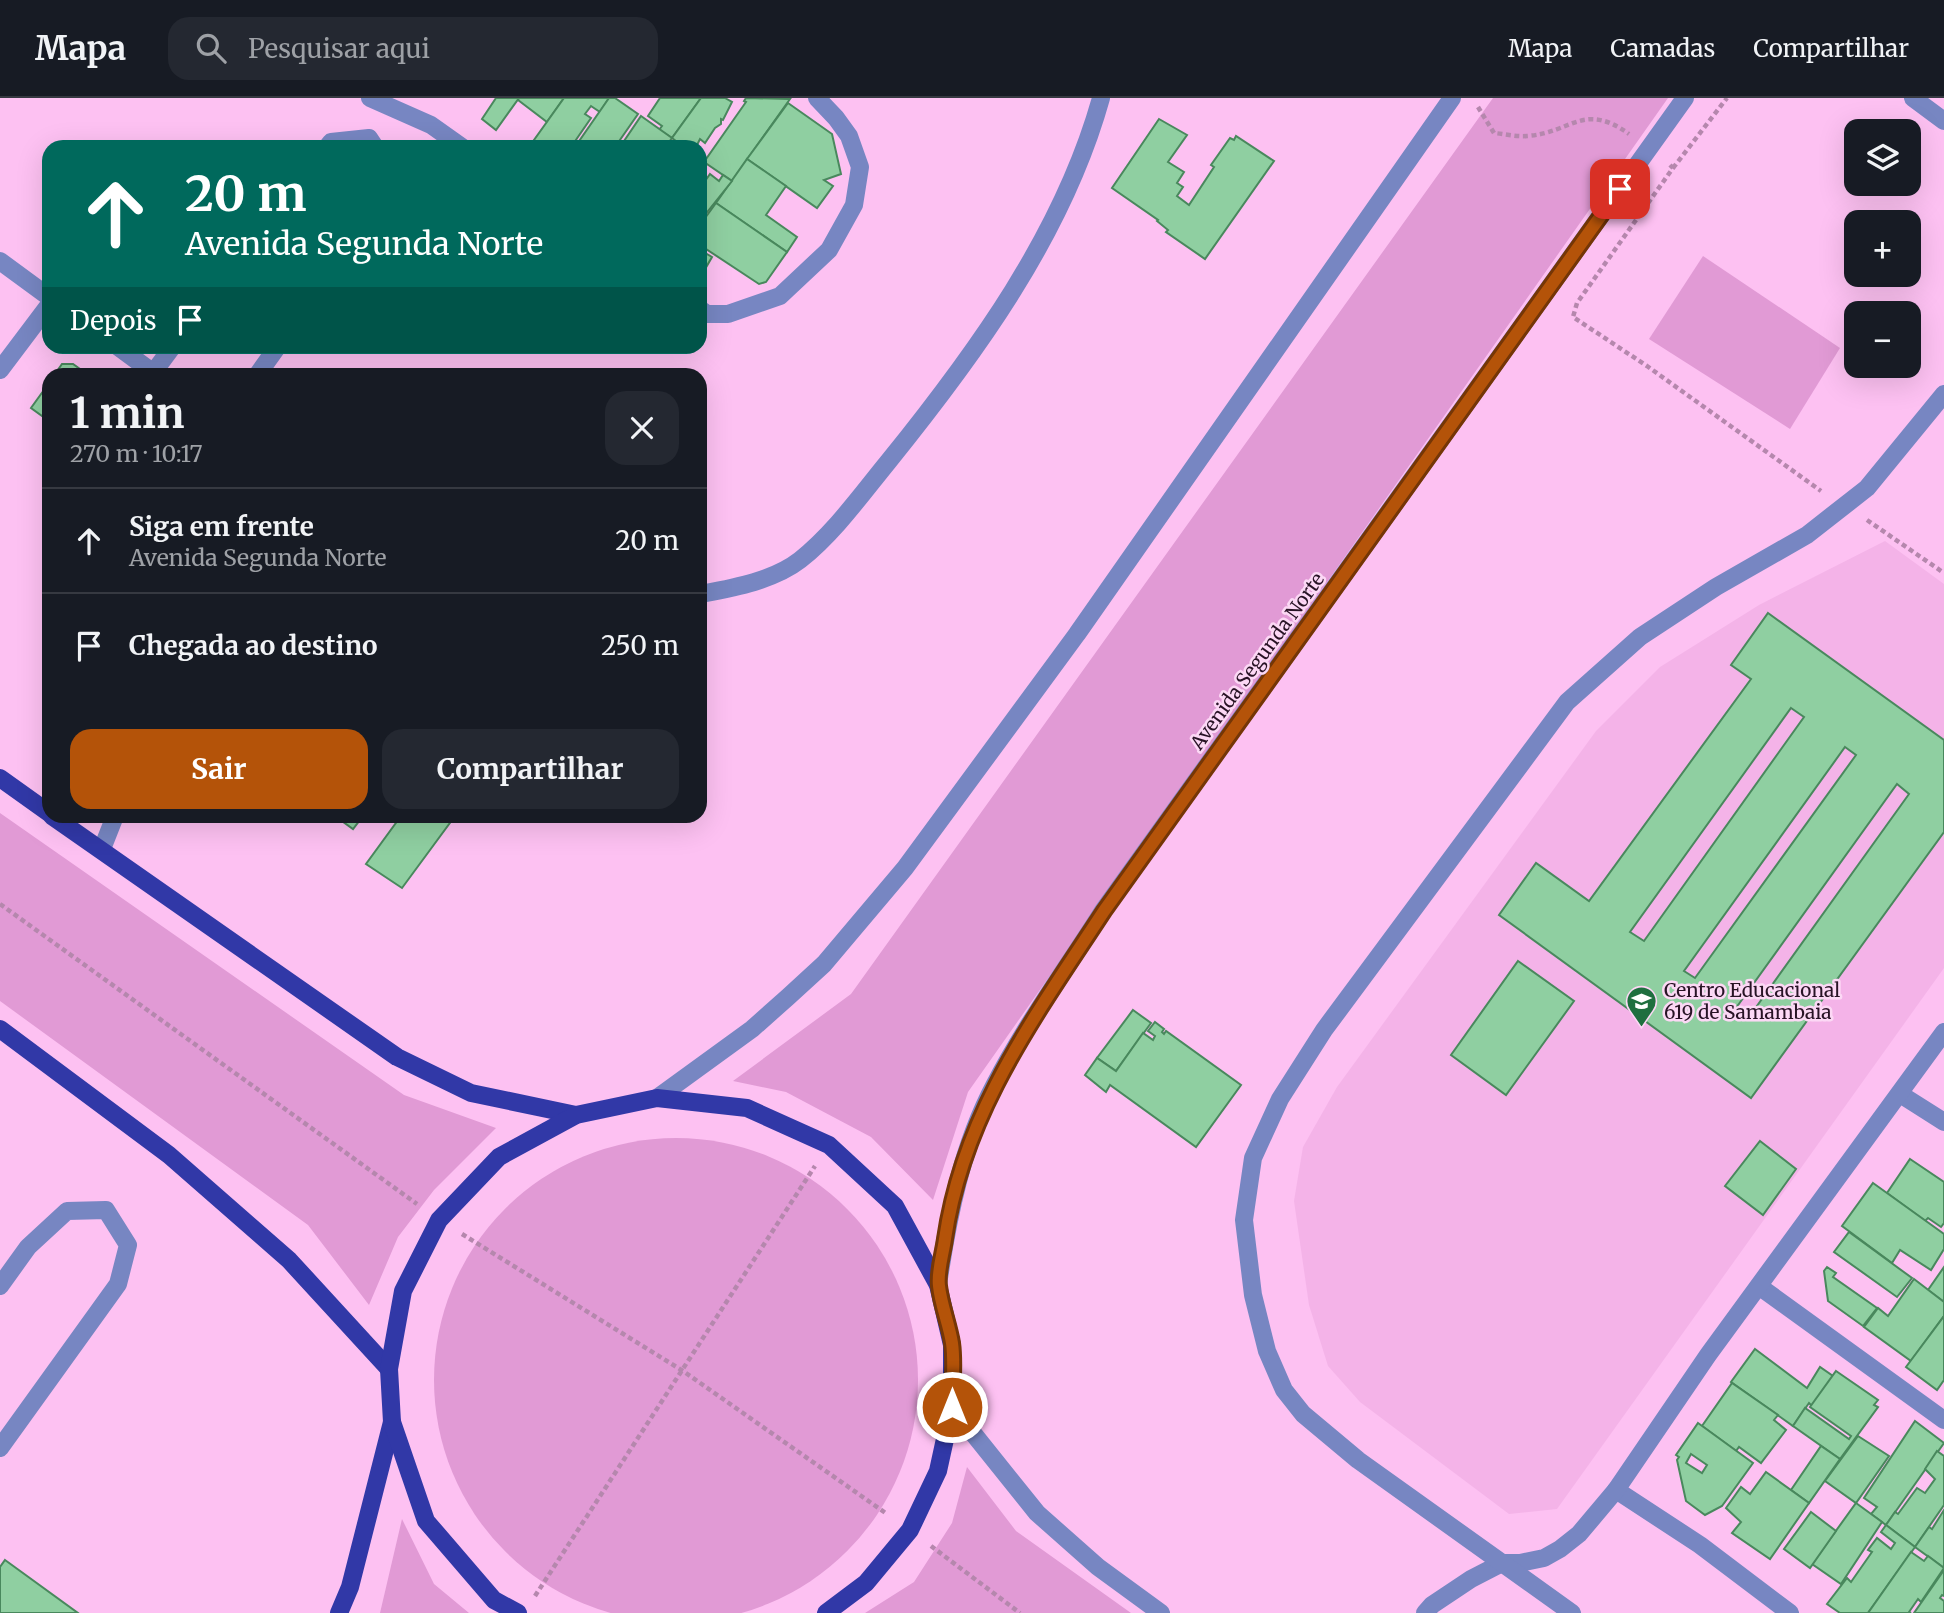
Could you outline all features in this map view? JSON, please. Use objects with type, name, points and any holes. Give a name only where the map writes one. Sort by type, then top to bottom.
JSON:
[{"type":"main road","points":[[0,778],[42,808]]},
{"type":"main road","points":[[64,823],[397,1057],[471,1093],[576,1115]]},
{"type":"main road","points":[[0,1029],[169,1155],[289,1260],[389,1369]]},
{"type":"main road","points":[[525,1607],[494,1600],[426,1521],[392,1423],[389,1369],[403,1292],[439,1220],[499,1157],[576,1115],[657,1098],[747,1108],[829,1144],[895,1206],[938,1285],[953,1345],[952,1407],[939,1471],[910,1530],[866,1583],[826,1613]]},
{"type":"main road","points":[[340,1613],[350,1587],[392,1423]]},
{"type":"street","points":[[370,98],[430,125],[452,140]]},
{"type":"street","points":[[707,314],[727,314],[780,296],[829,250],[854,205],[860,167],[849,136],[817,98]]},
{"type":"street","points":[[707,592],[764,578],[799,561],[847,512],[915,428],[998,312],[1035,254],[1072,181],[1101,98]]},
{"type":"street","points":[[657,1098],[752,1029],[824,964],[905,868],[1077,635],[1452,98]]},
{"type":"street","name":"Avenida Segunda Norte","points":[[938,1285],[948,1220],[967,1152],[994,1085],[1028,1028],[1104,911],[1685,98]]},
{"type":"street","points":[[1913,98],[1944,121]]},
{"type":"street","points":[[350,140],[370,140]]},
{"type":"street","points":[[0,261],[42,292]]},
{"type":"street","points":[[0,370],[42,314]]},
{"type":"street","points":[[128,354],[146,368]]},
{"type":"street","points":[[1572,1613],[1358,1460],[1303,1414],[1284,1390],[1267,1351],[1253,1295],[1244,1220],[1253,1158],[1280,1099],[1324,1030],[1567,702],[1640,637],[1716,587],[1807,536],[1867,488],[1944,394]]},
{"type":"street","points":[[102,849],[112,823]]},
{"type":"street","points":[[1425,1613],[1432,1605],[1471,1579],[1502,1563],[1520,1563],[1544,1558],[1579,1534],[1616,1490],[1708,1355],[1944,1032]]},
{"type":"street","points":[[1900,1094],[1944,1122]]},
{"type":"street","points":[[0,1286],[28,1247],[67,1211],[106,1209],[128,1245],[118,1284],[0,1448]]},
{"type":"street","points":[[1760,1287],[1944,1420]]},
{"type":"street","points":[[952,1407],[1037,1513],[1098,1567],[1161,1613]]},
{"type":"street","points":[[1616,1490],[1700,1545],[1790,1613]]},
{"type":"path","points":[[1473,98],[1494,133],[1527,136],[1590,118],[1615,123],[1673,168]]},
{"type":"path","points":[[1727,98],[1673,168],[1577,303],[1573,317],[1647,366],[1843,507],[1883,529],[1944,573]]},
{"type":"path","points":[[0,904],[439,1220],[683,1371],[910,1530],[1020,1613]]},
{"type":"path","points":[[525,1607],[683,1371],[829,1144]]},
{"type":"shaded area","points":[[1493,98],[1668,98],[968,1092],[933,1200],[871,1137],[786,1092],[733,1081],[851,994]]},
{"type":"shaded area","points":[[1703,256],[1840,348],[1790,429],[1649,339]]},
{"type":"shaded area","name":"Centro Educacional 619 de Samambaia","points":[[1885,541],[1944,584],[1944,968],[1557,1509],[1509,1514],[1360,1402],[1328,1366],[1309,1305],[1294,1201],[1303,1147],[1337,1087],[1596,731],[1660,667],[1759,605]]},
{"type":"shaded area","points":[[0,813],[404,1095],[496,1128],[434,1190],[398,1237],[369,1305],[308,1225],[0,1001]]},
{"type":"shaded area","points":[[652,1139],[700,1139],[746,1149],[790,1167],[829,1193],[863,1227],[889,1266],[907,1310],[917,1356],[917,1404],[913,1427],[899,1472],[877,1514],[847,1551],[810,1581],[768,1603],[734,1614],[618,1614],[584,1603],[542,1581],[505,1551],[475,1514],[463,1494],[445,1450],[435,1404],[435,1356],[445,1310],[463,1266],[489,1227],[523,1193],[562,1167],[606,1149]]},
{"type":"shaded area","points":[[967,1467],[1016,1531],[1131,1613],[865,1613],[914,1582],[952,1523]]},
{"type":"shaded area","points":[[402,1519],[434,1584],[469,1613],[380,1613]]},
{"type":"building","points":[[496,98],[519,98],[496,130],[482,119]]},
{"type":"building","points":[[564,98],[547,122],[518,100]]},
{"type":"building","points":[[564,98],[609,98],[600,112],[591,106],[585,114],[591,118],[576,140],[534,140]]},
{"type":"building","points":[[609,98],[615,98],[638,114],[620,140],[580,140]]},
{"type":"building","points":[[660,98],[701,98],[672,138],[659,130],[662,126],[648,116]]},
{"type":"building","points":[[701,98],[725,98],[732,102],[723,120],[721,119],[721,124],[707,140],[672,138]]},
{"type":"building","points":[[746,98],[790,99],[732,181],[707,164],[707,158],[746,102]]},
{"type":"building","points":[[788,103],[832,134],[841,174],[824,180],[833,186],[817,208],[747,159]]},
{"type":"building","points":[[641,116],[672,138],[670,140],[625,140]]},
{"type":"building","points":[[1159,119],[1187,135],[1168,162],[1184,172],[1177,183],[1183,187],[1177,196],[1189,205],[1214,167],[1211,165],[1230,138],[1234,140],[1236,136],[1274,161],[1205,259],[1166,232],[1168,230],[1158,220],[1112,188]]},
{"type":"building","points":[[747,159],[786,186],[766,215],[797,237],[787,252],[716,203]]},
{"type":"building","points":[[710,174],[719,181],[723,175],[732,181],[707,212],[707,178]]},
{"type":"building","points":[[716,203],[787,252],[766,282],[759,284],[707,250],[707,215]]},
{"type":"building","points":[[62,364],[73,364],[79,368],[59,368]]},
{"type":"building","points":[[42,393],[42,416],[31,408]]},
{"type":"building","points":[[1768,613],[1944,740],[1944,832],[1751,1098],[1499,915],[1536,863],[1589,901],[1751,679],[1731,665]],"holes":[[[1791,708],[1804,717],[1644,941],[1630,932]],[[1845,747],[1856,755],[1695,978],[1684,971]],[[1897,784],[1909,794],[1749,1017],[1736,1008]]]},
{"type":"building","points":[[345,823],[358,823],[353,829]]},
{"type":"building","points":[[396,823],[450,823],[402,888],[366,864]]},
{"type":"building","points":[[1518,961],[1574,1001],[1506,1095],[1451,1055]]},
{"type":"building","points":[[1133,1010],[1151,1023],[1116,1071],[1097,1058]]},
{"type":"building","points":[[1155,1022],[1164,1029],[1164,1034],[1166,1031],[1241,1085],[1196,1147],[1110,1085],[1106,1092],[1085,1075],[1097,1058],[1116,1071],[1143,1033],[1153,1040],[1155,1036],[1148,1031]]},
{"type":"building","points":[[1760,1141],[1796,1169],[1763,1215],[1725,1186]]},
{"type":"building","points":[[1910,1159],[1944,1182],[1944,1223],[1941,1227],[1928,1218],[1925,1221],[1887,1193]]},
{"type":"building","points":[[1873,1183],[1944,1234],[1944,1249],[1931,1270],[1900,1250],[1892,1263],[1842,1226]]},
{"type":"building","points":[[1849,1232],[1912,1278],[1897,1297],[1834,1252]]},
{"type":"building","points":[[1827,1267],[1836,1273],[1833,1277],[1877,1308],[1863,1326],[1828,1301],[1824,1271]]},
{"type":"building","points":[[1944,1267],[1944,1302],[1928,1290]]},
{"type":"building","points":[[1914,1279],[1944,1302],[1944,1316],[1911,1361],[1864,1327],[1878,1308],[1888,1316]]},
{"type":"building","points":[[1944,1316],[1944,1380],[1937,1390],[1906,1367]]},
{"type":"building","points":[[1755,1349],[1807,1388],[1820,1367],[1833,1376],[1812,1406],[1809,1403],[1793,1426],[1731,1382]]},
{"type":"building","points":[[1836,1371],[1878,1400],[1874,1405],[1878,1407],[1840,1459],[1793,1426],[1805,1408],[1849,1439],[1851,1436],[1810,1407]]},
{"type":"building","points":[[1732,1383],[1778,1415],[1774,1420],[1786,1430],[1761,1463],[1739,1447],[1736,1451],[1702,1426]]},
{"type":"building","points":[[1915,1421],[1944,1443],[1886,1525],[1871,1514],[1877,1507],[1864,1498]]},
{"type":"building","points":[[1698,1423],[1753,1463],[1722,1506],[1705,1515],[1686,1501],[1677,1460],[1679,1457],[1676,1455]],"holes":[[[1691,1454],[1707,1465],[1702,1473],[1686,1463]]]},
{"type":"building","points":[[1858,1436],[1889,1456],[1856,1503],[1825,1481]]},
{"type":"building","points":[[1821,1446],[1840,1459],[1809,1503],[1791,1490]]},
{"type":"building","points":[[1937,1451],[1944,1456],[1944,1505],[1915,1547],[1886,1525],[1895,1512],[1898,1514],[1917,1488],[1925,1493],[1935,1479],[1925,1469]]},
{"type":"building","points":[[1766,1472],[1809,1503],[1770,1559],[1732,1533],[1741,1522],[1726,1508],[1741,1487],[1750,1494]]},
{"type":"building","points":[[1856,1503],[1882,1522],[1841,1584],[1812,1564]]},
{"type":"building","points":[[1944,1510],[1944,1568],[1915,1547],[1929,1527],[1932,1529]]},
{"type":"building","points":[[1811,1512],[1836,1531],[1810,1568],[1784,1549]]},
{"type":"building","points":[[1886,1525],[1915,1547],[1868,1613],[1840,1613],[1827,1604],[1847,1578],[1851,1582],[1872,1552],[1868,1550],[1877,1538],[1891,1549],[1895,1543],[1881,1532]]},
{"type":"building","points":[[1911,1552],[1924,1561],[1928,1556],[1944,1568],[1921,1602],[1918,1599],[1909,1612],[1911,1613],[1868,1613]]},
{"type":"building","points":[[5,1560],[78,1613],[0,1613],[0,1567]]},
{"type":"building","points":[[1944,1570],[1944,1596],[1940,1598],[1944,1601],[1944,1613],[1914,1613]]},
{"type":"place","name":"Centro Educacional 619 de Samambaia","points":[[1641,1028]]},
{"type":"route","points":[[952,1407],[953,1345],[938,1285],[948,1220],[960,1175],[994,1085],[1104,911],[1620,189]]}]
